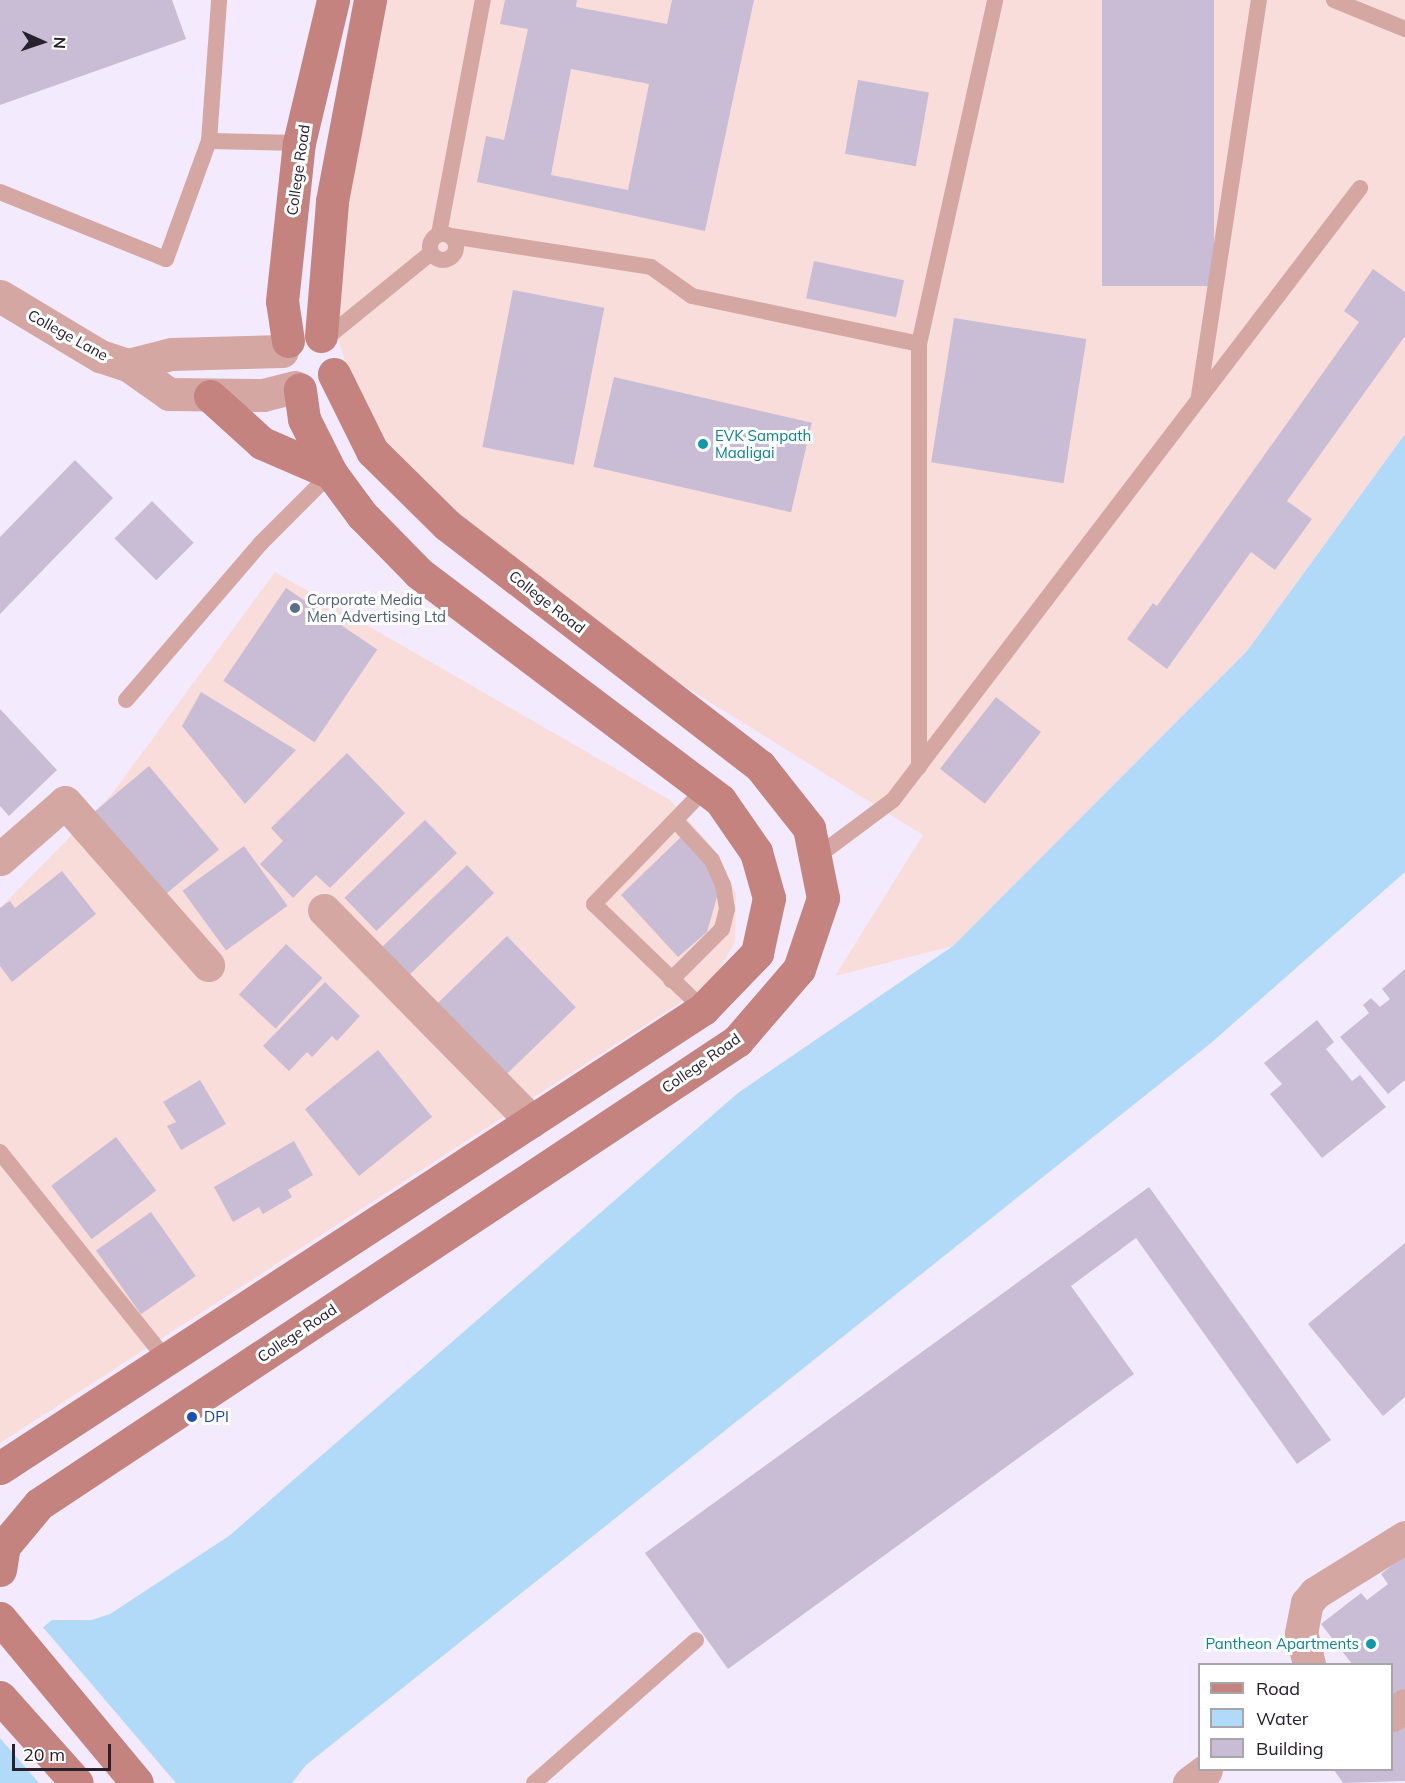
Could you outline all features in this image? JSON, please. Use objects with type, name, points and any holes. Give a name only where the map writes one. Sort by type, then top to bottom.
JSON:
[{"type":"main road","name":"College Road","points":[[285,346],[282,301],[299,143],[333,0]]},
{"type":"main road","points":[[297,388],[313,390],[326,385],[334,374],[337,362],[323,337],[332,201],[370,0]]},
{"type":"main road","points":[[0,1468],[703,1009],[757,953],[769,898],[756,852],[720,800],[419,573],[362,514],[331,473],[304,418],[297,388],[282,372],[285,346],[304,334],[323,337]]},
{"type":"main road","name":"College Road","points":[[0,1570],[4,1546],[39,1504],[737,1041],[799,969],[822,898],[809,828],[760,766],[447,525],[372,451],[334,374]]},
{"type":"main road","points":[[210,396],[262,443],[331,473]]},
{"type":"main road","points":[[0,1618],[137,1783]]},
{"type":"main road","points":[[0,1697],[76,1783]]},
{"type":"street","name":"College Lane","points":[[0,296],[100,356],[128,365],[171,354],[285,346]]},
{"type":"street","points":[[128,365],[169,394],[263,395],[297,388]]},
{"type":"street","points":[[0,860],[65,802],[208,965]]},
{"type":"street","points":[[324,910],[531,1121]]},
{"type":"street","points":[[1309,1663],[1301,1633],[1307,1603],[1315,1593],[1405,1537]]},
{"type":"street","points":[[1393,1714],[1405,1705]]},
{"type":"street","points":[[1189,1783],[1205,1771]]},
{"type":"lane","points":[[0,192],[166,259],[209,141],[219,0]]},
{"type":"lane","points":[[445,235],[483,0]]},
{"type":"lane","points":[[919,767],[920,344],[996,0]]},
{"type":"lane","points":[[1198,400],[1259,0]]},
{"type":"lane","points":[[1334,0],[1405,29]]},
{"type":"lane","points":[[209,141],[299,143]]},
{"type":"lane","points":[[815,858],[893,800],[1359,188]]},
{"type":"lane","points":[[445,235],[456,242],[454,255],[442,261],[431,253],[430,245],[445,235],[651,267],[692,296],[920,344]]},
{"type":"lane","points":[[323,337],[431,253]]},
{"type":"lane","points":[[126,700],[260,544],[331,473]]},
{"type":"lane","points":[[703,1009],[594,904],[704,790]]},
{"type":"lane","points":[[671,980],[722,929],[727,909],[723,885],[712,860],[675,820]]},
{"type":"lane","points":[[0,1152],[166,1359]]},
{"type":"lane","points":[[534,1783],[696,1640]]},
{"type":"shaded area","points":[[386,0],[1405,0],[1405,434],[1247,651],[953,946],[835,976],[923,835],[450,540],[368,439],[338,338],[336,224]]},
{"type":"shaded area","points":[[275,572],[670,800],[712,847],[736,893],[735,942],[712,982],[0,1443],[0,908],[111,795]]},
{"type":"water","points":[[1405,434],[1405,872],[1211,1043],[306,1765],[292,1783],[0,1783],[0,1662],[52,1620],[92,1620],[110,1614],[229,1536],[738,1093],[953,946],[1247,651]]},
{"type":"pier","points":[[42,1626],[176,1783],[39,1783],[0,1738],[0,1662]]},
{"type":"building","points":[[0,0],[172,0],[186,39],[0,105]]},
{"type":"building","points":[[505,0],[577,0],[576,7],[667,24],[672,0],[754,0],[705,231],[477,182],[486,136],[504,140],[528,29],[500,24]],"holes":[[[571,69],[649,84],[628,190],[551,175]]]},
{"type":"building","points":[[1102,0],[1214,0],[1214,286],[1102,286]]},
{"type":"building","points":[[858,80],[929,93],[916,166],[845,154]]},
{"type":"building","points":[[814,261],[904,280],[896,317],[806,298]]},
{"type":"building","points":[[1373,269],[1405,292],[1405,336],[1287,501],[1312,519],[1275,570],[1251,552],[1167,669],[1127,639],[1153,603],[1157,606],[1359,322],[1344,311]]},
{"type":"building","points":[[513,290],[604,308],[574,465],[482,447]]},
{"type":"building","points":[[954,318],[1086,339],[1064,483],[931,462]]},
{"type":"building","name":"EVK Sampath Maaligai","points":[[614,377],[812,423],[791,512],[593,467]]},
{"type":"building","points":[[75,460],[113,498],[0,614],[0,537]]},
{"type":"building","points":[[152,501],[194,543],[156,580],[115,538]]},
{"type":"building","points":[[286,588],[377,650],[315,742],[223,681]]},
{"type":"building","points":[[201,692],[296,750],[245,804],[182,726]]},
{"type":"building","points":[[996,697],[1041,732],[985,804],[940,769]]},
{"type":"building","points":[[0,709],[57,770],[9,816],[0,806]]},
{"type":"building","points":[[347,753],[405,813],[330,888],[316,875],[293,898],[260,864],[283,841],[271,828]]},
{"type":"building","points":[[149,766],[219,849],[159,900],[88,817]]},
{"type":"building","points":[[425,820],[457,853],[376,931],[344,898]]},
{"type":"building","points":[[681,837],[707,860],[719,890],[707,932],[678,957],[621,895]]},
{"type":"building","points":[[244,846],[287,906],[226,951],[183,891]]},
{"type":"building","points":[[467,865],[494,893],[406,978],[379,950]]},
{"type":"building","points":[[62,871],[96,914],[12,982],[0,966],[0,908],[10,901],[15,908]]},
{"type":"building","points":[[507,936],[576,1007],[506,1075],[437,1003]]},
{"type":"building","points":[[286,944],[323,978],[276,1029],[239,994]]},
{"type":"building","points":[[1405,969],[1405,1080],[1388,1094],[1340,1037],[1369,1013],[1363,1005],[1371,998],[1380,1007],[1390,999],[1382,989]]},
{"type":"building","points":[[325,982],[360,1016],[337,1041],[332,1036],[312,1057],[307,1052],[289,1071],[263,1046]]},
{"type":"building","points":[[1317,1020],[1334,1042],[1326,1049],[1352,1081],[1360,1075],[1386,1107],[1322,1158],[1270,1094],[1282,1084],[1264,1063]]},
{"type":"building","points":[[378,1050],[432,1117],[359,1176],[305,1109]]},
{"type":"building","points":[[200,1080],[226,1124],[181,1150],[167,1126],[176,1122],[163,1102]]},
{"type":"building","points":[[116,1137],[156,1191],[92,1239],[51,1186]]},
{"type":"building","points":[[294,1141],[313,1175],[288,1190],[292,1197],[263,1214],[259,1207],[233,1222],[214,1187]]},
{"type":"building","points":[[1149,1187],[1331,1440],[1297,1464],[1136,1238],[1071,1286],[1134,1374],[728,1669],[645,1553]]},
{"type":"building","points":[[151,1212],[196,1276],[141,1314],[96,1250]]},
{"type":"building","points":[[1405,1243],[1405,1397],[1383,1416],[1308,1324]]},
{"type":"building","name":"Pantheon Apartments","points":[[1405,1555],[1405,1695],[1393,1704],[1393,1663],[1351,1663],[1321,1624],[1361,1593],[1367,1600],[1388,1584],[1381,1574]]},
{"type":"building","points":[[1405,1721],[1405,1781],[1343,1783],[1335,1771],[1393,1771],[1393,1729]]},
{"type":"place","name":"EVK Sampath Maaligai","points":[[703,444]]},
{"type":"place","name":"Corporate Media Men Advertising Ltd","points":[[295,608]]},
{"type":"place","name":"DPI","points":[[192,1417]]},
{"type":"place","name":"Pantheon Apartments","points":[[1371,1644]]}]
